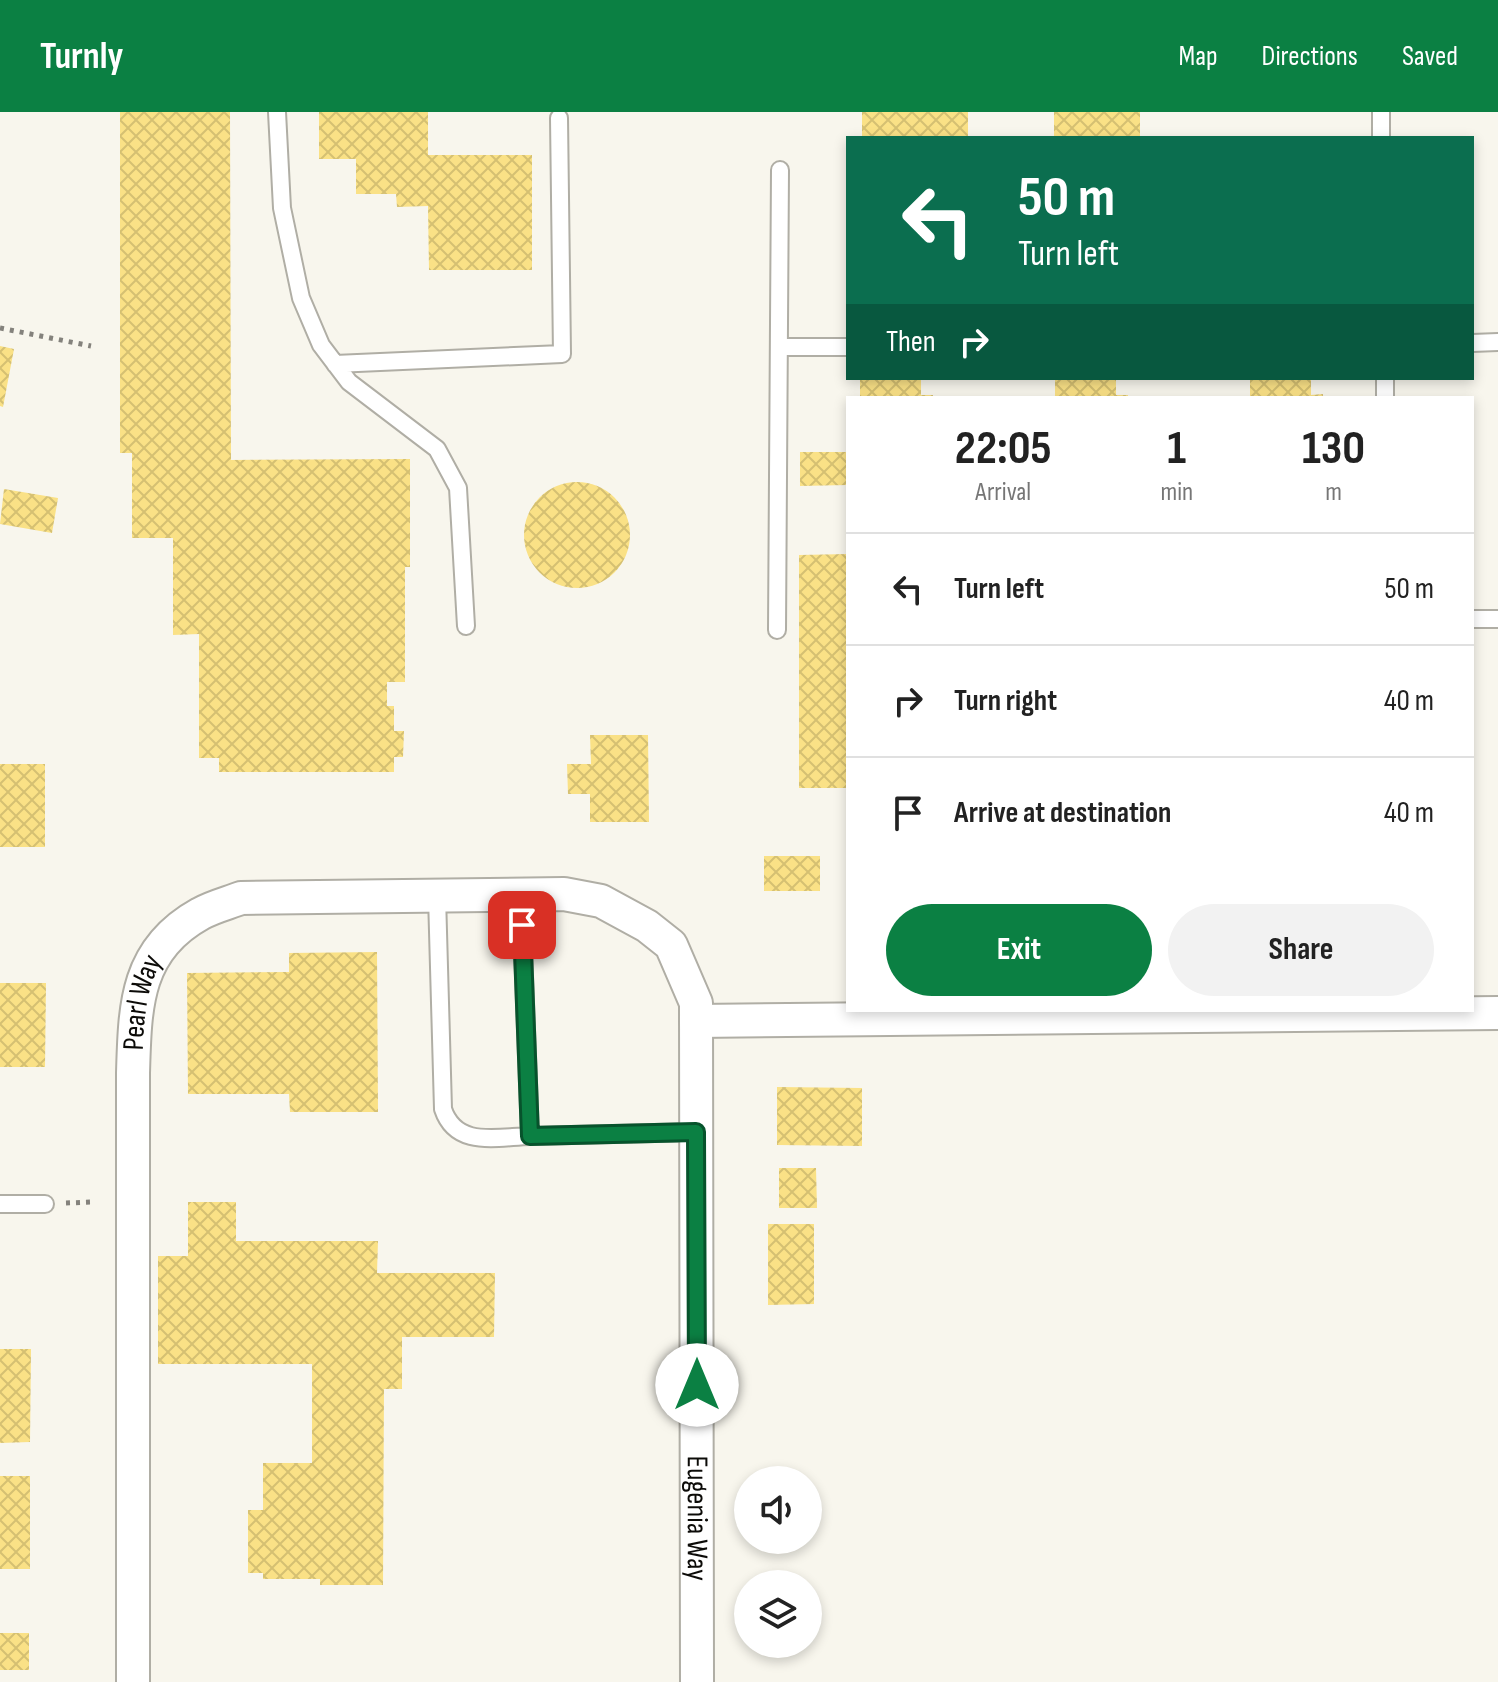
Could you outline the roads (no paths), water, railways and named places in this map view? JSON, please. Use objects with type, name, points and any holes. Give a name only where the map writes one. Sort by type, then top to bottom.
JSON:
[{"type":"street","name":"Pearl Way","points":[[133,1682],[134,1031],[143,976],[154,957],[176,932],[200,914],[241,898],[564,894],[601,901],[647,926],[671,945],[696,1003],[696,1021]]},
{"type":"street","points":[[696,1021],[1498,1013]]},
{"type":"street","name":"Eugenia Way","points":[[696,1021],[697,1682]]},
{"type":"lane","points":[[277,112],[282,208],[301,298],[321,345],[349,382],[437,449],[458,488],[466,626]]},
{"type":"lane","points":[[1381,112],[1381,136]]},
{"type":"lane","points":[[335,364],[562,354],[559,118]]},
{"type":"lane","points":[[777,630],[780,170]]},
{"type":"lane","points":[[1474,343],[1498,342]]},
{"type":"lane","points":[[779,347],[846,347]]},
{"type":"lane","points":[[1474,619],[1498,619]]},
{"type":"lane","points":[[521,895],[530,1136]]},
{"type":"lane","points":[[437,896],[443,1109],[448,1123],[459,1134],[488,1137],[696,1132]]},
{"type":"lane","points":[[0,1204],[45,1204]]}]
